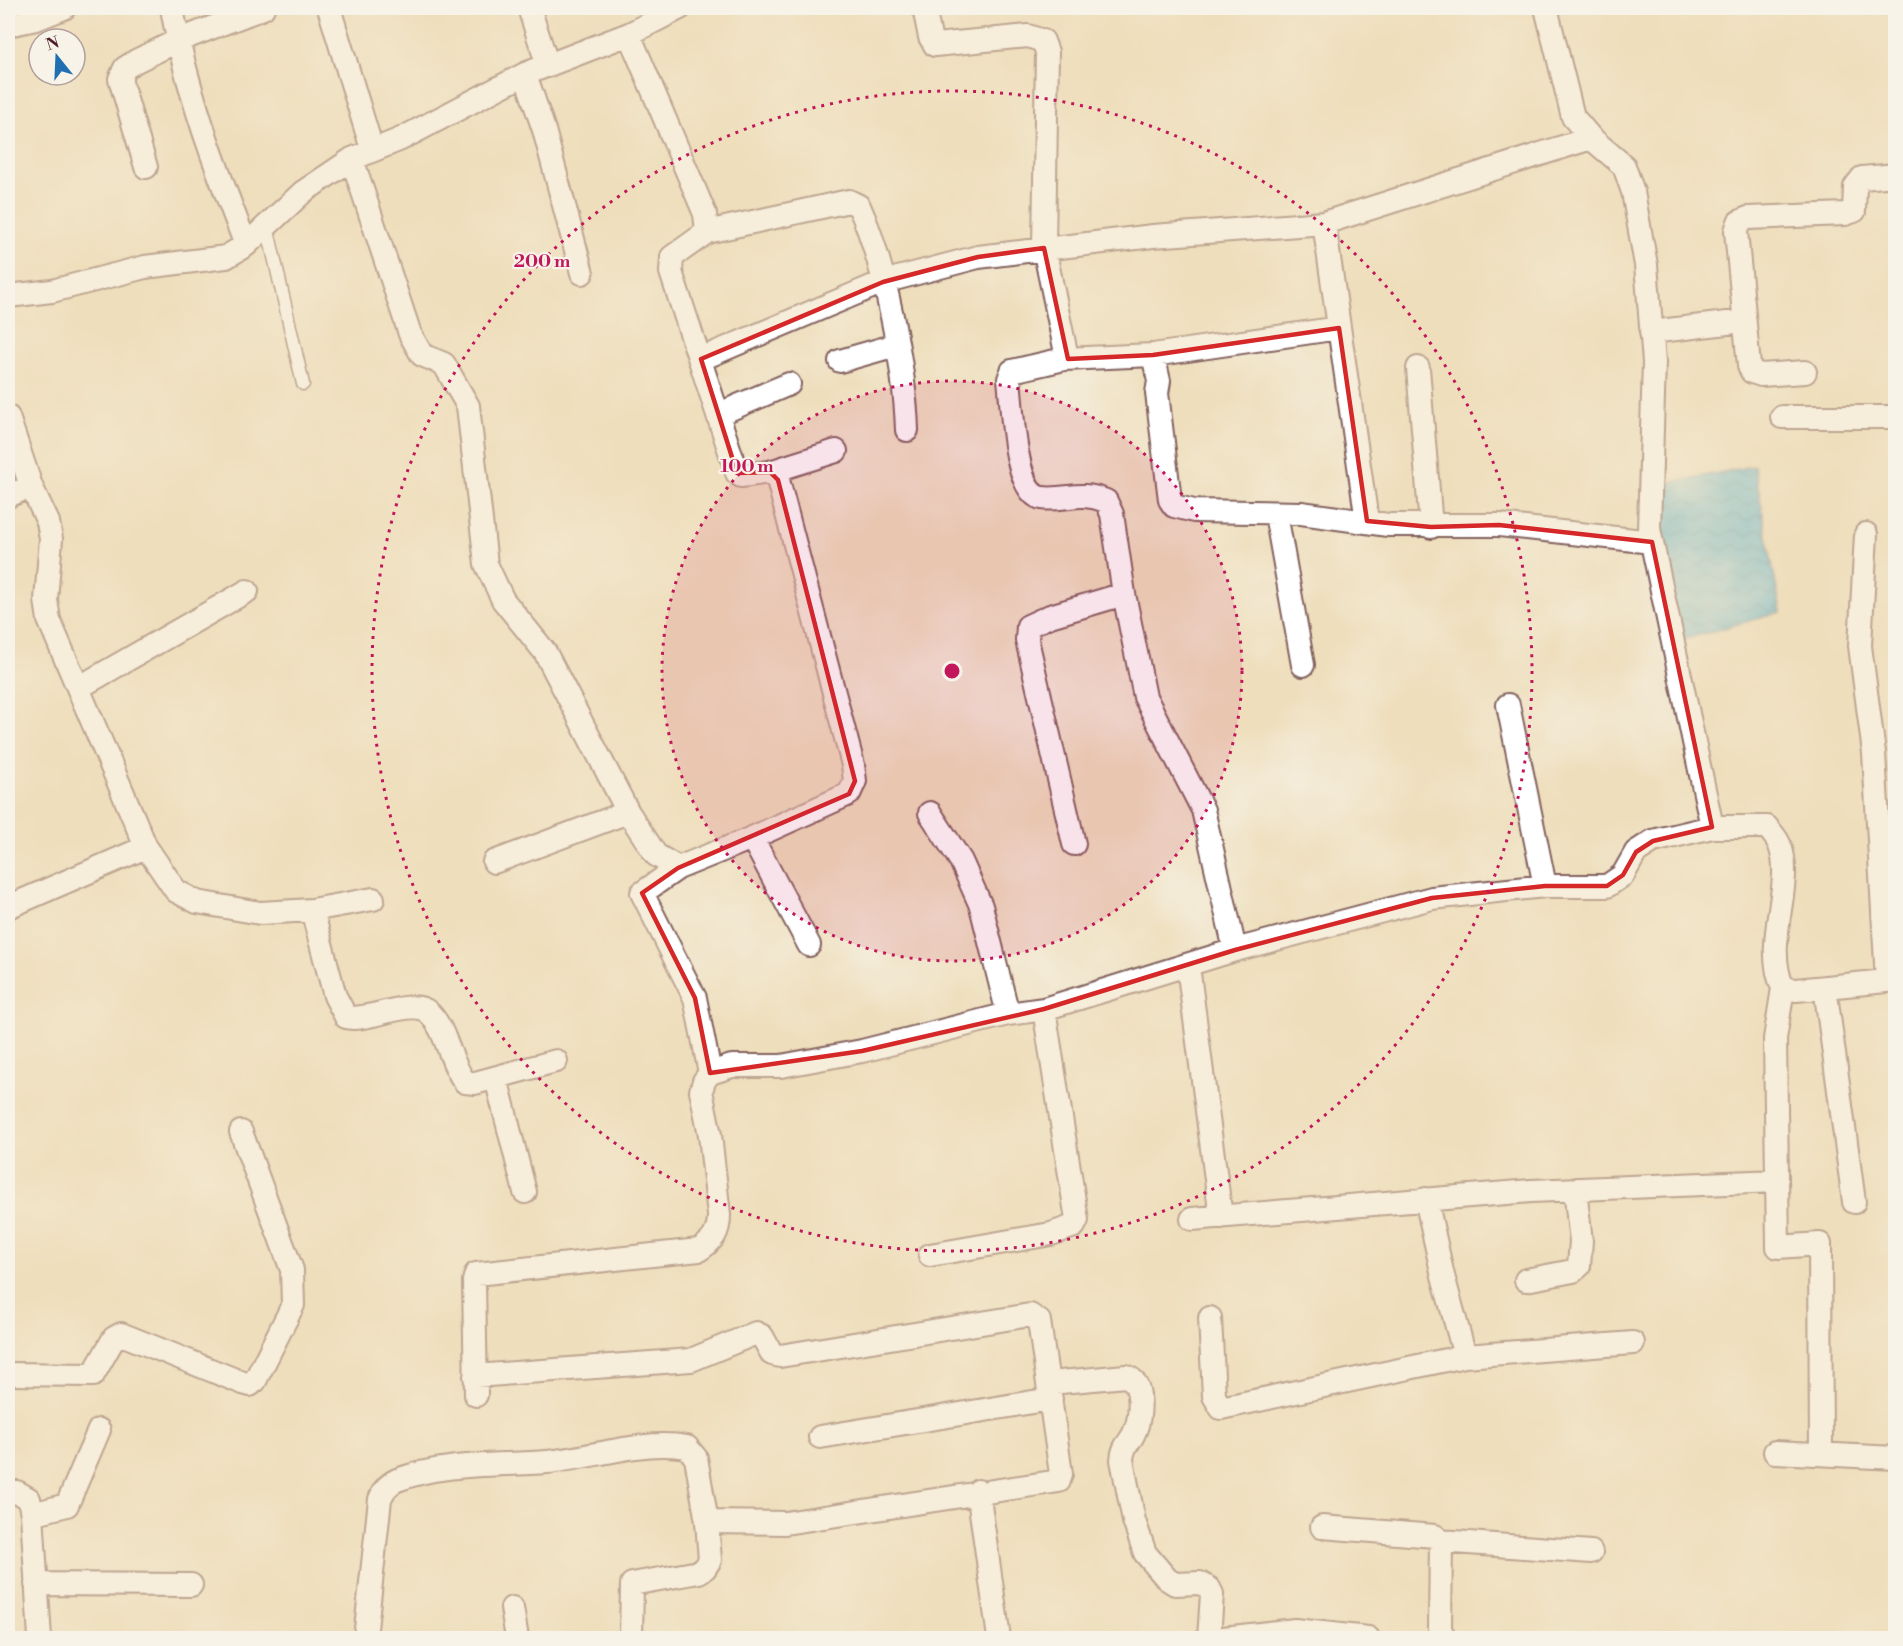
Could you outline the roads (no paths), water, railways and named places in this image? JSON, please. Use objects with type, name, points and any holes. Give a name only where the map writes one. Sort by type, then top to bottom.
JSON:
[{"type":"street","points":[[8,25],[36,19],[64,8]]},
{"type":"street","points":[[172,8],[177,41],[207,142],[246,245]]},
{"type":"street","points":[[146,167],[120,79],[125,68],[177,41],[263,8]]},
{"type":"street","points":[[329,8],[372,149]]},
{"type":"street","points":[[529,8],[548,66]]},
{"type":"street","points":[[8,296],[52,291],[145,267],[226,257],[246,245],[303,192],[352,159],[401,139],[525,74],[629,34],[680,8]]},
{"type":"street","points":[[924,8],[930,37],[935,45],[1028,36],[1043,41],[1047,52],[1044,248],[1065,348],[1064,359]]},
{"type":"street","points":[[1546,8],[1573,117],[1591,138],[1624,166],[1633,192],[1646,266],[1654,362],[1649,529],[1712,827]]},
{"type":"street","points":[[629,34],[705,214],[707,232]]},
{"type":"street","points":[[525,74],[544,130],[582,273]]},
{"type":"street","points":[[701,359],[883,282],[978,257],[1044,248],[1324,223],[1591,138]]},
{"type":"street","points":[[352,159],[410,334],[422,355],[444,364],[468,406],[486,564],[503,600],[545,652],[628,812],[656,855],[678,868]]},
{"type":"street","points":[[1805,372],[1761,375],[1752,372],[1749,366],[1736,231],[1739,222],[1748,218],[1845,214],[1854,211],[1855,187],[1862,178],[1896,176]]},
{"type":"street","points":[[836,451],[770,472],[741,476],[737,473],[671,272],[672,257],[707,232],[849,201],[859,206],[883,282],[906,397],[907,430]]},
{"type":"street","points":[[1324,223],[1367,521]]},
{"type":"street","points":[[1651,332],[1744,321]]},
{"type":"street","points":[[1235,950],[1203,810],[1145,697],[1124,594],[1112,514],[1106,501],[1092,495],[1042,499],[1032,494],[1021,476],[1009,380],[1012,371],[1020,367],[1053,364],[1064,359],[1153,355],[1339,328]]},
{"type":"street","points":[[840,361],[896,345]]},
{"type":"street","points":[[1153,355],[1159,381],[1157,393],[1170,500],[1174,506],[1194,511],[1301,513],[1431,527],[1499,525],[1652,542]]},
{"type":"street","points":[[1418,368],[1431,527]]},
{"type":"street","points":[[719,414],[789,384]]},
{"type":"street","points":[[8,417],[31,486],[48,522],[51,539],[45,600],[49,620],[146,847],[176,891],[197,902],[260,913],[312,910],[374,899]]},
{"type":"street","points":[[1782,417],[1896,417]]},
{"type":"street","points":[[710,1072],[695,998],[642,893],[678,868],[752,838],[849,794],[855,781],[853,765],[786,500],[778,480],[770,472]]},
{"type":"street","points":[[8,496],[31,486]]},
{"type":"street","points":[[1276,514],[1303,665]]},
{"type":"street","points":[[1783,988],[1796,990],[1891,980],[1875,753],[1860,646],[1866,534]]},
{"type":"street","points":[[78,688],[247,591]]},
{"type":"street","points":[[1074,844],[1027,640],[1028,626],[1050,616],[1124,594]]},
{"type":"street","points":[[1508,705],[1545,886]]},
{"type":"street","points":[[494,862],[628,812]]},
{"type":"street","points":[[930,813],[961,861],[981,906],[1008,1014]]},
{"type":"street","points":[[707,1521],[784,1523],[978,1491],[1059,1481],[1061,1474],[1039,1322],[1030,1316],[780,1356],[772,1354],[762,1336],[756,1333],[691,1360],[475,1385],[474,1281],[476,1274],[699,1250],[712,1241],[719,1227],[719,1215],[710,1135],[701,1091],[710,1072],[732,1066],[781,1066],[862,1051],[1008,1014],[1044,1009],[1235,950],[1432,898],[1545,886],[1607,886],[1623,875],[1636,852],[1653,841],[1712,827],[1767,827],[1780,845],[1784,865],[1776,938],[1778,976],[1783,988],[1775,1039],[1778,1247],[1820,1244],[1821,1453]]},
{"type":"street","points":[[752,838],[809,945]]},
{"type":"street","points":[[8,907],[146,847]]},
{"type":"street","points":[[312,910],[335,996],[346,1017],[354,1020],[404,1008],[418,1007],[428,1011],[441,1033],[457,1072],[465,1082],[475,1083],[556,1061]]},
{"type":"street","points":[[1188,966],[1221,1216]]},
{"type":"street","points":[[1825,987],[1854,1202]]},
{"type":"street","points":[[930,1255],[1051,1234],[1074,1226],[1077,1220],[1044,1009]]},
{"type":"street","points":[[496,1077],[525,1192]]},
{"type":"street","points":[[8,1374],[93,1375],[114,1338],[121,1334],[243,1383],[250,1384],[255,1381],[293,1305],[294,1285],[292,1270],[241,1132]]},
{"type":"street","points":[[1192,1219],[1426,1199],[1777,1181]]},
{"type":"street","points":[[1526,1280],[1573,1271],[1579,1266],[1581,1241],[1575,1190]]},
{"type":"street","points":[[1426,1199],[1443,1276],[1465,1356]]},
{"type":"street","points":[[1210,1318],[1214,1396],[1221,1408],[1465,1356],[1633,1343]]},
{"type":"street","points":[[820,1437],[1126,1376],[1134,1379],[1137,1384],[1139,1419],[1134,1435],[1123,1447],[1122,1460],[1140,1545],[1167,1579],[1175,1584],[1200,1583],[1209,1588],[1212,1594],[1209,1638]]},
{"type":"street","points":[[32,1514],[67,1505],[99,1430]]},
{"type":"street","points":[[365,1638],[380,1499],[384,1490],[396,1480],[466,1465],[548,1462],[675,1445],[687,1447],[696,1458],[707,1521],[710,1560],[699,1572],[632,1584],[631,1638]]},
{"type":"street","points":[[1775,1452],[1896,1458]]},
{"type":"street","points":[[978,1491],[999,1638]]},
{"type":"street","points":[[8,1493],[17,1492],[29,1499],[32,1514],[40,1638]]},
{"type":"street","points":[[1323,1527],[1435,1536],[1441,1541],[1592,1552]]},
{"type":"street","points":[[1441,1541],[1440,1628],[1444,1638]]},
{"type":"street","points":[[36,1584],[191,1585]]},
{"type":"street","points":[[512,1608],[517,1638]]},
{"type":"street","points":[[1223,1638],[1295,1630],[1363,1638]]},
{"type":"lane","points":[[267,226],[303,384]]},
{"type":"water","points":[[1754,466],[1781,612],[1685,639],[1656,548],[1668,483]]}]
